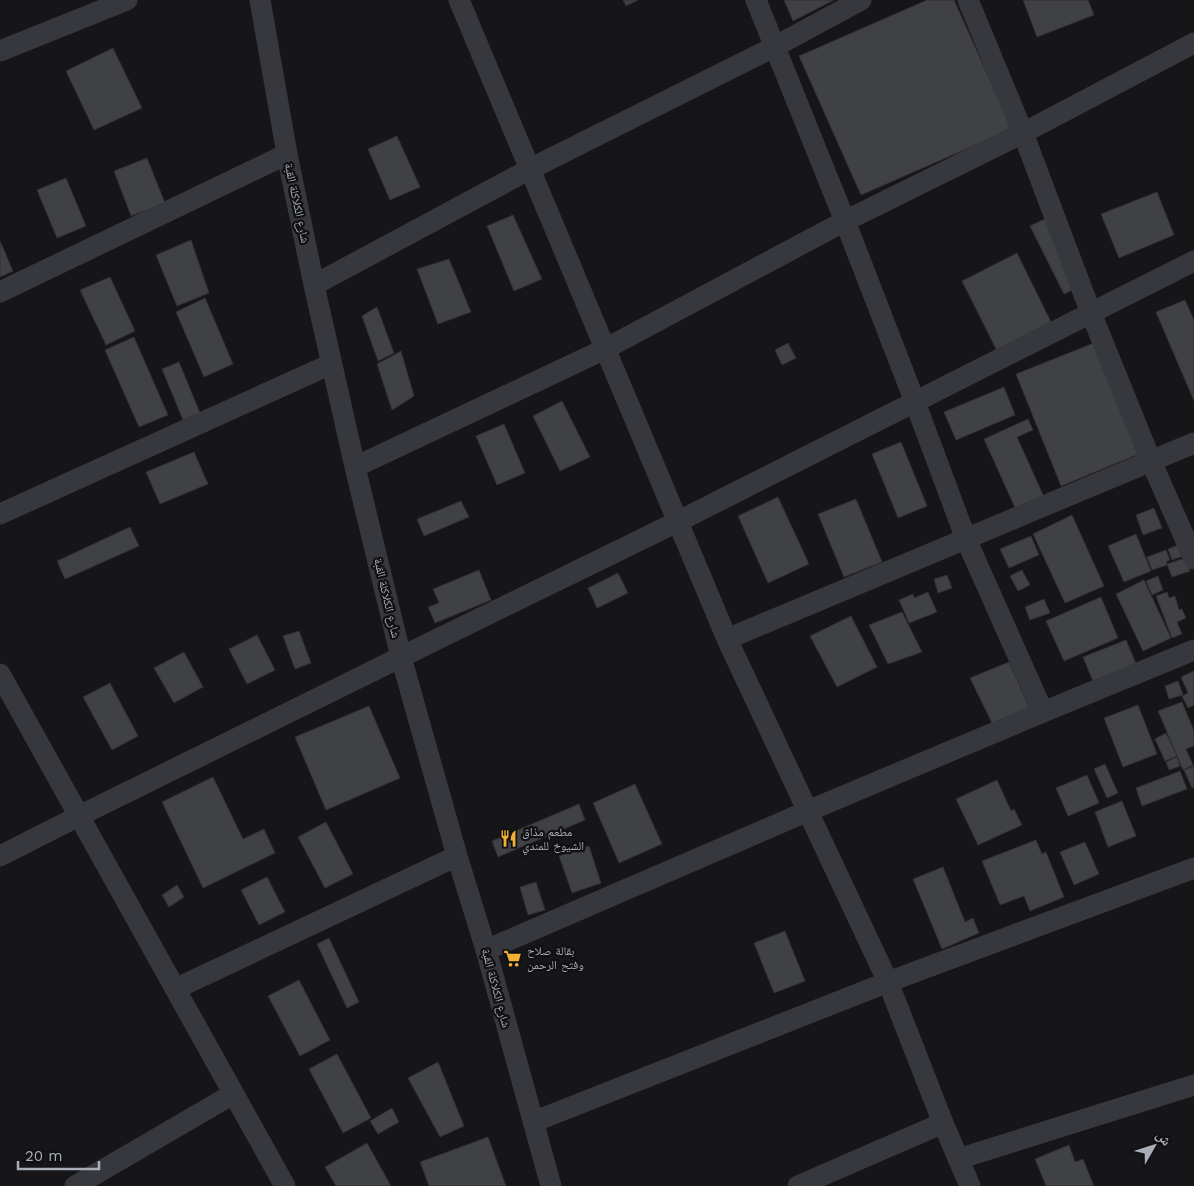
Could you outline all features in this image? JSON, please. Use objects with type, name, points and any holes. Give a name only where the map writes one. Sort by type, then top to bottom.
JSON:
[{"type":"street","points":[[0,51],[127,0]]},
{"type":"street","name":"شارع الكلاكلة القبة","points":[[260,0],[287,154],[314,285],[355,467],[401,657],[552,1186]]},
{"type":"street","points":[[459,0],[727,639],[888,982],[943,1123],[970,1186]]},
{"type":"street","points":[[756,0],[845,220],[966,539],[1043,712]]},
{"type":"street","points":[[314,285],[530,169],[776,46],[861,0]]},
{"type":"street","points":[[968,0],[1091,313],[1194,559]]},
{"type":"street","points":[[355,467],[605,349],[845,220],[1022,134],[1194,43]]},
{"type":"street","points":[[0,292],[287,154]]},
{"type":"street","points":[[0,856],[678,522],[1194,261]]},
{"type":"street","points":[[0,514],[331,364]]},
{"type":"street","points":[[727,639],[1194,443]]},
{"type":"street","points":[[486,950],[808,811],[1194,650]]},
{"type":"street","points":[[0,674],[285,1186]]},
{"type":"street","points":[[175,989],[457,856]]},
{"type":"street","points":[[533,1122],[888,982],[1194,868]]},
{"type":"street","points":[[958,1159],[1194,1085]]},
{"type":"street","points":[[75,1186],[233,1094]]},
{"type":"street","points":[[798,1186],[943,1123]]},
{"type":"building","points":[[623,0],[638,0],[626,6]]},
{"type":"building","points":[[784,0],[834,0],[793,21]]},
{"type":"building","points":[[927,0],[954,0],[1012,129],[861,195],[799,56]]},
{"type":"building","points":[[1023,0],[1088,0],[1094,15],[1037,37]]},
{"type":"building","points":[[113,48],[142,108],[94,130],[66,71]]},
{"type":"building","points":[[397,136],[420,187],[390,200],[368,149]]},
{"type":"building","points":[[147,158],[165,203],[131,216],[114,171]]},
{"type":"building","points":[[66,178],[86,226],[57,238],[37,190]]},
{"type":"building","points":[[1157,192],[1174,235],[1119,258],[1101,214]]},
{"type":"building","points":[[513,215],[542,279],[514,291],[487,226]]},
{"type":"building","points":[[1049,217],[1076,288],[1064,294],[1030,226]]},
{"type":"building","points":[[191,240],[209,293],[177,306],[156,255]]},
{"type":"building","points":[[0,241],[13,271],[0,277]]},
{"type":"building","points":[[1017,253],[1052,324],[997,351],[962,281]]},
{"type":"building","points":[[449,259],[471,312],[438,324],[417,269]]},
{"type":"building","points":[[110,277],[135,331],[106,345],[80,290]]},
{"type":"building","points":[[205,298],[233,364],[204,377],[176,312]]},
{"type":"building","points":[[1185,300],[1194,320],[1194,401],[1156,312]]},
{"type":"building","points":[[377,307],[394,353],[378,361],[362,316]]},
{"type":"building","points":[[134,337],[168,415],[139,427],[105,350]]},
{"type":"building","points":[[788,343],[796,358],[782,365],[775,350]]},
{"type":"building","points":[[1094,343],[1139,454],[1061,486],[1016,374]]},
{"type":"building","points":[[401,351],[414,396],[392,410],[377,364]]},
{"type":"building","points":[[179,362],[200,413],[183,420],[162,369]]},
{"type":"building","points":[[1004,387],[1015,415],[956,440],[944,412]]},
{"type":"building","points":[[562,401],[590,457],[560,471],[533,416]]},
{"type":"building","points":[[1028,419],[1033,430],[1017,437],[1044,497],[1016,510],[984,439]]},
{"type":"building","points":[[504,424],[525,473],[497,485],[476,436]]},
{"type":"building","points":[[901,442],[927,506],[898,518],[872,454]]},
{"type":"building","points":[[194,452],[208,484],[160,504],[146,472]]},
{"type":"building","points":[[778,497],[809,564],[768,583],[738,516]]},
{"type":"building","points":[[856,499],[882,562],[844,577],[818,514]]},
{"type":"building","points":[[461,501],[469,517],[424,536],[417,519]]},
{"type":"building","points":[[1154,508],[1162,528],[1143,535],[1136,515]]},
{"type":"building","points":[[1072,515],[1104,586],[1065,603],[1033,534]]},
{"type":"building","points":[[130,527],[139,546],[65,579],[57,561]]},
{"type":"building","points":[[1136,534],[1151,571],[1124,582],[1108,546]]},
{"type":"building","points":[[1031,536],[1039,555],[1009,568],[1000,549]]},
{"type":"building","points":[[1181,544],[1186,555],[1172,560],[1168,549]]},
{"type":"building","points":[[1166,550],[1170,560],[1166,562],[1167,565],[1152,570],[1147,557]]},
{"type":"building","points":[[1185,558],[1190,571],[1172,577],[1167,564]]},
{"type":"building","points":[[479,570],[491,600],[435,623],[428,607],[439,603],[433,589]]},
{"type":"building","points":[[1022,570],[1030,585],[1018,591],[1010,576]]},
{"type":"building","points":[[618,573],[628,593],[597,608],[588,588]]},
{"type":"building","points":[[947,575],[952,588],[938,593],[934,579]]},
{"type":"building","points":[[1158,576],[1163,590],[1152,595],[1146,581]]},
{"type":"building","points":[[1144,580],[1171,638],[1143,651],[1116,594]]},
{"type":"building","points":[[928,592],[937,612],[909,623],[899,600],[913,594],[914,598]]},
{"type":"building","points":[[1167,592],[1169,598],[1175,596],[1179,610],[1182,609],[1186,618],[1177,622],[1182,634],[1172,638],[1156,596]]},
{"type":"building","points":[[1101,597],[1118,638],[1064,661],[1046,621]]},
{"type":"building","points":[[1044,599],[1050,613],[1030,620],[1025,607]]},
{"type":"building","points":[[902,612],[922,652],[888,664],[869,625]]},
{"type":"building","points":[[851,616],[877,667],[837,687],[810,636]]},
{"type":"building","points":[[299,631],[311,663],[295,669],[283,636]]},
{"type":"building","points":[[257,635],[275,670],[247,684],[229,649]]},
{"type":"building","points":[[1126,640],[1138,668],[1095,686],[1083,657]]},
{"type":"building","points":[[184,652],[203,687],[174,703],[154,668]]},
{"type":"building","points":[[1009,662],[1030,709],[992,723],[970,678]]},
{"type":"building","points":[[1194,671],[1194,705],[1188,708],[1182,696],[1188,693],[1181,677]]},
{"type":"building","points":[[1178,681],[1183,695],[1169,699],[1165,686]]},
{"type":"building","points":[[110,683],[138,736],[112,750],[83,697]]},
{"type":"building","points":[[1182,702],[1194,731],[1194,746],[1186,749],[1193,765],[1183,770],[1158,711]]},
{"type":"building","points":[[1138,705],[1157,754],[1123,767],[1104,718]]},
{"type":"building","points":[[369,706],[400,778],[326,810],[295,737]]},
{"type":"building","points":[[1166,733],[1177,756],[1165,761],[1155,739]]},
{"type":"building","points":[[1177,757],[1180,766],[1169,770],[1166,762]]},
{"type":"building","points":[[1105,764],[1118,793],[1107,798],[1094,769]]},
{"type":"building","points":[[1194,766],[1194,787],[1192,788],[1184,770]]},
{"type":"building","points":[[1180,771],[1187,789],[1142,806],[1136,788]]},
{"type":"building","points":[[1087,775],[1099,803],[1068,816],[1056,788]]},
{"type":"building","points":[[213,777],[243,839],[264,829],[275,853],[203,888],[162,802]]},
{"type":"building","points":[[997,780],[1011,811],[1014,809],[1022,825],[978,845],[956,799]]},
{"type":"building","points":[[635,784],[662,844],[619,863],[593,803]]},
{"type":"building","points":[[1122,801],[1136,836],[1108,847],[1095,812]]},
{"type":"building","points":[[579,804],[585,820],[498,857],[492,841]]},
{"type":"building","points":[[326,822],[353,874],[325,888],[298,837]]},
{"type":"building","points":[[1036,840],[1042,854],[1046,852],[1064,897],[1030,911],[1024,896],[1000,905],[982,861]]},
{"type":"building","points":[[1085,842],[1099,874],[1074,885],[1060,852]]},
{"type":"building","points":[[589,846],[601,883],[572,893],[559,856]]},
{"type":"building","points":[[943,867],[965,922],[973,918],[979,933],[942,949],[913,879]]},
{"type":"building","points":[[267,877],[285,912],[259,925],[241,890]]},
{"type":"building","points":[[536,882],[545,910],[528,915],[520,887]]},
{"type":"building","points":[[177,885],[184,897],[169,907],[162,895]]},
{"type":"building","points":[[785,931],[805,981],[774,993],[754,943]]},
{"type":"building","points":[[329,938],[359,1002],[347,1008],[317,944]]},
{"type":"building","points":[[299,980],[330,1040],[300,1056],[268,996]]},
{"type":"building","points":[[337,1054],[371,1118],[343,1133],[309,1069]]},
{"type":"building","points":[[438,1062],[464,1126],[440,1137],[408,1078]]},
{"type":"building","points":[[392,1108],[399,1122],[378,1134],[370,1121]]},
{"type":"building","points":[[488,1137],[506,1186],[429,1186],[420,1162]]},
{"type":"building","points":[[367,1143],[391,1186],[336,1186],[325,1167]]},
{"type":"building","points":[[1069,1145],[1075,1162],[1083,1159],[1094,1186],[1046,1186],[1035,1159]]},
{"type":"place","name":"مطعم مذاق الشيوخ للمندي","points":[[508,839]]},
{"type":"place","name":"بقالة صلاح وفتح الرحمن","points":[[513,958]]}]
